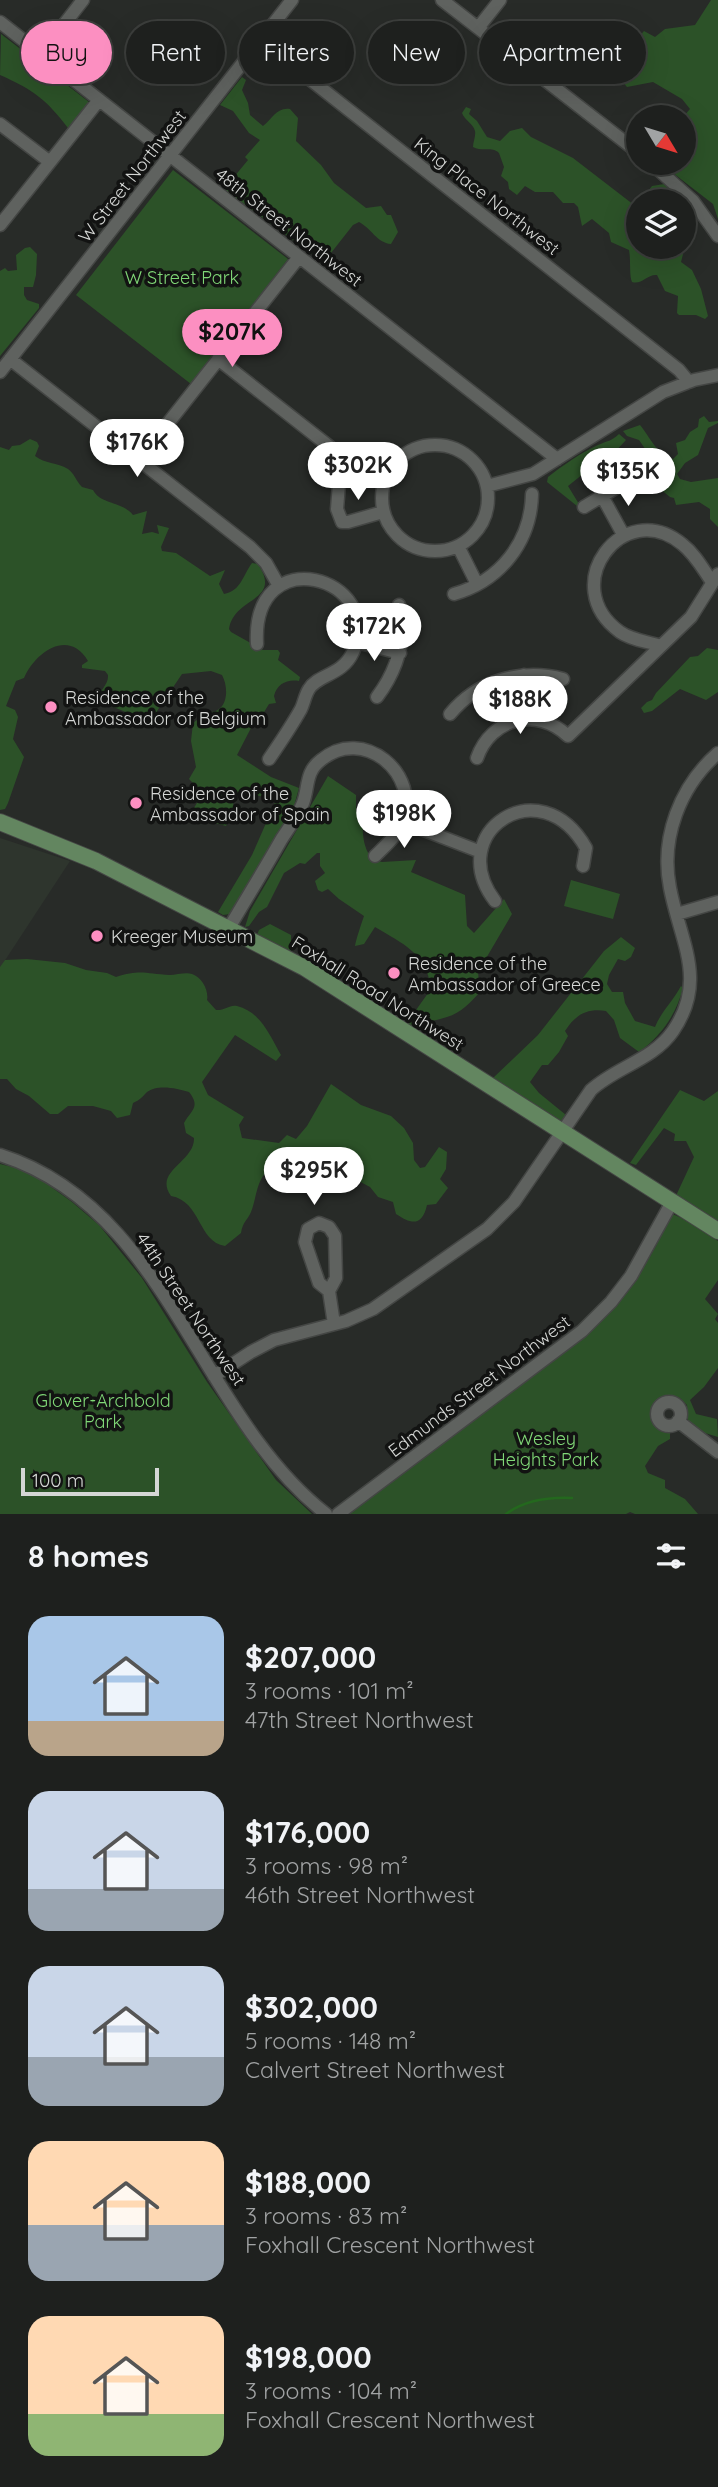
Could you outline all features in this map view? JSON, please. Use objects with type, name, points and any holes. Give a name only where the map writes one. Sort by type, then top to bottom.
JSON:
[{"type":"main road","name":"Foxhall Road Northwest","points":[[0,822],[96,861],[322,978],[718,1231]]},
{"type":"street","points":[[67,21],[83,0]]},
{"type":"street","name":"W Street Northwest","points":[[275,21],[292,0]]},
{"type":"street","points":[[442,0],[626,143]]},
{"type":"street","points":[[478,28],[500,0]]},
{"type":"street","name":"48th Street Northwest","points":[[0,22],[21,38]]},
{"type":"street","name":"W Street Northwest","points":[[0,372],[239,67]]},
{"type":"street","name":"48th Street Northwest","points":[[79,84],[557,459]]},
{"type":"street","name":"King Place Northwest","points":[[316,84],[679,370],[689,382]]},
{"type":"street","points":[[0,225],[99,100]]},
{"type":"street","points":[[0,124],[50,162]]},
{"type":"street","points":[[665,175],[688,195],[718,236]]},
{"type":"street","points":[[139,460],[299,257]]},
{"type":"street","points":[[10,359],[253,549],[266,563],[279,586]]},
{"type":"street","points":[[218,359],[330,447]]},
{"type":"street","points":[[487,486],[533,474],[657,396],[689,382],[718,375]]},
{"type":"street","points":[[422,447],[446,447],[461,453],[476,466],[487,486],[486,506],[481,524],[458,546],[441,551],[413,546],[393,531],[383,512],[382,492],[387,475],[403,456],[422,447]]},
{"type":"street","points":[[584,507],[624,483]]},
{"type":"street","points":[[339,484],[337,509],[342,522],[383,512]]},
{"type":"street","points":[[454,594],[477,584],[494,572],[520,545],[528,523],[532,494]]},
{"type":"street","points":[[602,496],[624,536]]},
{"type":"street","points":[[477,758],[494,732],[513,721],[526,719],[549,722],[568,736],[691,617],[715,578],[688,549],[672,537],[646,531],[624,536],[608,548],[599,561],[594,582],[597,602],[607,621],[621,633],[661,646]]},
{"type":"street","points":[[458,546],[477,584]]},
{"type":"street","points":[[257,643],[257,626],[262,605],[279,586],[294,579],[308,578],[337,588],[352,607],[357,622],[356,642],[350,657],[340,669],[313,684],[269,759]]},
{"type":"street","points":[[377,697],[394,670],[400,653],[402,627],[399,604]]},
{"type":"street","points":[[356,642],[400,653]]},
{"type":"street","points":[[524,675],[526,719]]},
{"type":"street","points":[[450,714],[477,689],[505,679],[544,675],[563,679]]},
{"type":"street","points":[[229,928],[302,806],[310,771],[324,757],[341,750],[353,749],[373,753],[387,761],[397,772],[405,789],[407,802],[403,822],[396,835],[375,856]]},
{"type":"street","points":[[214,1376],[274,1340],[355,1318],[385,1302],[494,1223],[514,1202],[591,1090],[606,1077],[642,1059],[660,1046],[678,1022],[687,1003],[691,974],[690,959],[670,890],[667,868],[671,832],[688,789],[718,753]]},
{"type":"street","points":[[495,901],[482,877],[481,852],[488,834],[504,818],[523,811],[544,811],[563,821],[583,843],[587,852],[583,866]]},
{"type":"street","points":[[403,822],[481,852]]},
{"type":"street","points":[[677,914],[718,902]]},
{"type":"street","name":"44th Street Northwest","points":[[0,1155],[24,1163],[59,1182],[108,1222],[148,1273],[273,1462],[299,1491],[326,1514]]},
{"type":"street","name":"Edmunds Street Northwest","points":[[338,1514],[563,1347],[587,1326],[631,1276],[672,1202]]},
{"type":"street","points":[[329,1292],[319,1283],[305,1242],[308,1229],[319,1223],[330,1227],[335,1237],[336,1278],[329,1292],[334,1324]]},
{"type":"street","points":[[678,1421],[718,1452]]},
{"type":"shaded area","points":[[0,838],[70,861],[0,968]]},
{"type":"green space","points":[[711,0],[718,0],[718,219],[713,204],[676,175],[696,175],[696,105],[687,105],[682,99],[653,82],[646,83],[646,32],[655,37],[665,29],[695,25]]},
{"type":"green space","points":[[1,34],[21,49],[21,84],[66,84],[89,102],[68,128],[38,96],[0,75]]},
{"type":"green space","points":[[239,81],[239,84],[244,84],[242,90],[250,115],[263,126],[278,111],[290,109],[298,118],[296,141],[321,165],[334,183],[366,208],[381,206],[387,215],[391,215],[398,232],[391,244],[382,241],[359,222],[353,225],[331,253],[332,264],[324,263],[224,189],[248,160],[245,157],[260,140],[249,133],[233,111],[220,105]]},
{"type":"green space","points":[[466,107],[471,109],[469,114],[487,137],[500,141],[510,131],[522,128],[531,137],[573,158],[626,199],[626,249],[611,242],[609,233],[592,219],[582,226],[578,207],[574,203],[563,203],[553,192],[535,192],[525,186],[517,195],[509,189],[508,182],[501,176],[504,167],[499,153],[473,147],[475,131],[462,113]]},
{"type":"green space","name":"W Street Park","points":[[173,170],[288,259],[191,384],[76,295]]},
{"type":"green space","points":[[664,184],[669,189],[650,189]]},
{"type":"green space","points":[[30,247],[37,254],[36,275],[33,287],[24,287],[24,295],[27,300],[39,304],[39,308],[0,356],[0,271],[5,268],[8,271],[17,270],[16,255]]},
{"type":"green space","points":[[630,259],[682,259],[681,262],[692,270],[701,289],[708,316],[705,319],[696,315],[679,315],[678,296],[665,291],[657,275],[632,282]]},
{"type":"green space","points":[[704,416],[709,422],[718,423],[708,428],[698,455],[685,463],[677,474],[680,479],[691,482],[718,478],[718,527],[710,519],[710,509],[699,502],[676,505],[674,498],[660,489],[658,477],[647,458],[648,453],[639,440],[627,436],[623,431],[640,425],[658,450],[673,459],[678,454],[676,443],[685,440],[690,432],[698,427],[699,419]]},
{"type":"green space","points":[[619,434],[626,440],[614,453],[622,470],[622,477],[608,459],[602,459],[568,486],[579,504],[577,506],[547,482],[548,477],[572,460]]},
{"type":"green space","points":[[30,439],[39,446],[35,456],[68,469],[82,487],[93,490],[101,498],[123,507],[133,515],[147,511],[142,534],[159,534],[157,525],[169,528],[161,547],[162,551],[176,553],[210,576],[225,570],[219,584],[224,594],[238,586],[252,563],[258,564],[264,576],[265,586],[261,593],[239,610],[229,629],[263,650],[278,650],[278,660],[300,677],[299,681],[290,681],[277,688],[274,696],[276,703],[269,704],[251,728],[237,755],[271,777],[299,788],[294,806],[230,914],[223,915],[218,912],[252,855],[277,798],[232,793],[234,811],[226,826],[189,816],[203,793],[189,779],[196,767],[191,741],[193,723],[207,712],[214,712],[223,705],[226,687],[222,675],[211,671],[182,674],[147,726],[140,725],[140,718],[99,701],[108,675],[105,671],[82,668],[88,661],[80,651],[72,646],[62,645],[44,652],[29,668],[24,678],[16,681],[6,706],[15,710],[18,717],[13,739],[24,757],[8,803],[5,809],[0,810],[0,447],[9,450],[12,446]]},
{"type":"green space","points":[[707,648],[718,650],[718,692],[706,700],[680,689],[652,711],[644,713],[641,708],[652,700],[690,657],[698,656]]},
{"type":"green space","points":[[328,776],[356,795],[356,811],[364,819],[364,840],[372,859],[382,862],[416,860],[411,872],[465,895],[467,926],[474,933],[504,899],[512,914],[478,972],[480,992],[457,1013],[414,1029],[406,1024],[431,989],[424,967],[412,951],[375,927],[364,944],[355,946],[364,916],[328,889],[322,892],[318,890],[315,881],[325,873],[320,866],[320,853],[305,864],[300,863],[284,873],[267,907],[245,927],[250,911]]},
{"type":"green space","points":[[571,880],[620,894],[613,919],[564,906]]},
{"type":"green space","points":[[270,924],[291,935],[294,944],[290,952],[257,935],[259,930]]},
{"type":"green space","points":[[621,937],[635,948],[631,957],[625,961],[618,959],[607,984],[612,992],[623,992],[625,1003],[635,1021],[655,1027],[681,986],[683,988],[680,998],[667,1024],[639,1052],[620,1038],[614,1020],[606,1011],[587,1012],[573,1021],[565,1031],[568,1036],[559,1052],[548,1065],[542,1065],[530,1082],[566,1115],[560,1122],[493,1078],[538,1035],[604,951]]},
{"type":"green space","points":[[5,960],[65,963],[116,977],[138,973],[187,973],[196,976],[204,985],[207,1000],[216,1010],[234,1006],[245,1009],[259,1019],[281,1055],[276,1061],[235,1035],[202,1082],[208,1095],[244,1117],[239,1125],[242,1138],[279,1143],[287,1135],[296,1139],[307,1126],[331,1084],[361,1105],[391,1116],[404,1128],[413,1143],[414,1160],[420,1168],[425,1167],[439,1147],[447,1152],[446,1169],[440,1179],[448,1188],[436,1204],[427,1205],[419,1220],[411,1221],[396,1214],[393,1202],[378,1197],[370,1187],[338,1170],[290,1178],[282,1169],[270,1169],[259,1183],[251,1212],[241,1233],[225,1246],[216,1243],[188,1205],[171,1196],[167,1187],[171,1173],[193,1146],[194,1138],[186,1133],[184,1123],[195,1105],[189,1092],[167,1087],[156,1088],[133,1103],[130,1115],[117,1118],[111,1111],[93,1106],[68,1106],[58,1114],[50,1114],[7,1079],[0,1079],[0,967]]},
{"type":"green space","points":[[680,1090],[704,1101],[718,1091],[718,1232],[674,1200],[694,1157],[686,1141],[674,1141],[675,1134],[664,1128],[636,1165],[630,1163]]},
{"type":"green space","name":"Glover-Archbold Park","points":[[0,1164],[29,1171],[99,1225],[142,1278],[207,1382],[276,1480],[312,1514],[0,1514]]},
{"type":"green space","name":"Wesley Heights Park","points":[[670,1213],[689,1221],[718,1241],[718,1280],[705,1299],[718,1314],[715,1319],[718,1323],[718,1368],[690,1400],[696,1414],[717,1419],[718,1437],[705,1433],[688,1421],[687,1405],[680,1398],[666,1395],[658,1399],[651,1408],[656,1423],[670,1432],[670,1439],[658,1446],[645,1466],[648,1473],[665,1480],[665,1488],[685,1499],[698,1514],[345,1514],[545,1367],[594,1327],[636,1280],[656,1246]]},
{"type":"waterway","points":[[506,1514],[521,1505],[538,1500],[572,1498]]},
{"type":"place","name":"Residence of the Ambassador of Belgium","points":[[51,707]]},
{"type":"place","name":"Residence of the Ambassador of Spain","points":[[136,803]]},
{"type":"place","name":"Kreeger Museum","points":[[97,936]]},
{"type":"place","name":"Residence of the Ambassador of Greece","points":[[394,973]]}]
